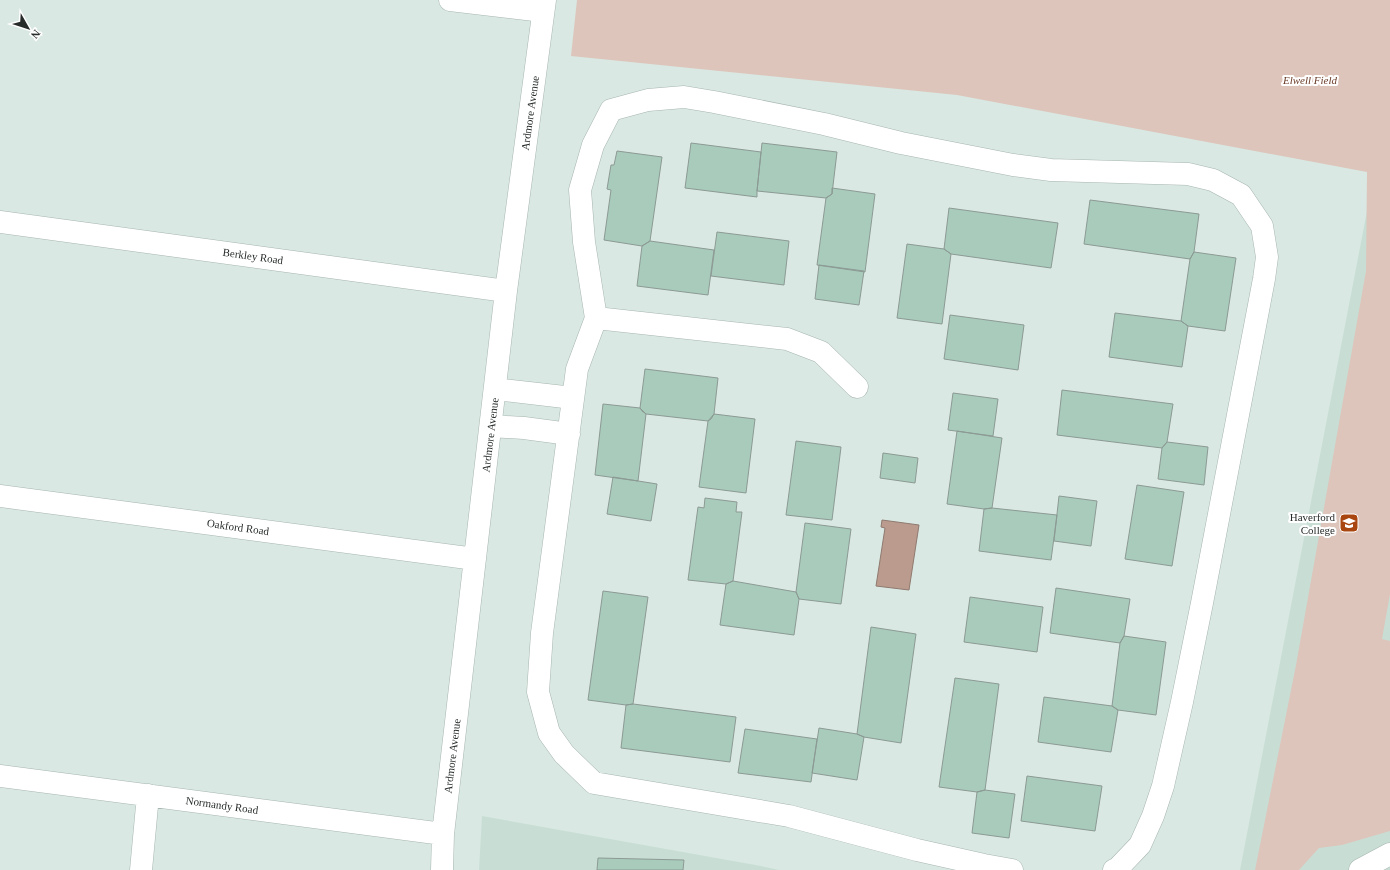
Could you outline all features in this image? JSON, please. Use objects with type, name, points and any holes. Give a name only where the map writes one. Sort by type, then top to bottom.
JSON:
[{"type":"street","points":[[450,0],[544,5]]},
{"type":"street","name":"Ardmore Avenue","points":[[442,870],[443,834],[506,291],[544,5]]},
{"type":"street","points":[[1012,870],[917,850],[789,816],[594,783],[564,754],[549,733],[538,692],[542,633],[577,369],[596,318],[584,242],[580,190],[593,145],[611,110],[648,100],[684,97],[824,124],[901,143],[1013,165],[1052,170],[1188,174],[1213,180],[1242,195],[1262,226],[1267,257],[1258,309],[1202,603],[1163,786],[1153,816],[1140,845],[1118,868],[1114,870]]},
{"type":"street","name":"Berkley Road","points":[[0,222],[506,291]]},
{"type":"street","points":[[596,318],[787,339],[821,352],[857,387]]},
{"type":"street","points":[[495,389],[573,398]]},
{"type":"street","points":[[491,426],[524,428],[569,434]]},
{"type":"street","name":"Oakford Road","points":[[0,496],[475,559]]},
{"type":"street","name":"Normandy Road","points":[[0,776],[443,834]]},
{"type":"street","points":[[141,870],[148,795]]},
{"type":"street","points":[[1360,870],[1390,854]]},
{"type":"shaded area","name":"Haverford College","points":[[1390,92],[1390,870],[1240,870],[1374,175]]},
{"type":"shaded area","points":[[882,520],[919,525],[909,590],[876,586],[885,528],[881,527]]},
{"type":"shaded area","points":[[482,816],[761,866],[779,870],[479,870]]},
{"type":"green space","name":"Elwell Field","points":[[577,0],[1390,0],[1390,594],[1382,639],[1390,641],[1390,831],[1342,845],[1319,848],[1299,870],[1255,870],[1296,665],[1366,271],[1367,172],[957,95],[571,56]]},
{"type":"building","points":[[691,143],[761,152],[757,197],[685,188]]},
{"type":"building","points":[[762,143],[837,152],[832,194],[826,198],[757,191]]},
{"type":"building","points":[[617,151],[662,157],[650,241],[642,246],[604,240],[611,190],[607,189],[611,165],[614,165]]},
{"type":"building","points":[[832,188],[875,194],[865,272],[817,265],[826,198],[832,194]]},
{"type":"building","points":[[1090,200],[1199,214],[1194,252],[1190,259],[1084,244]]},
{"type":"building","points":[[949,208],[1058,223],[1051,268],[951,254],[944,249]]},
{"type":"building","points":[[717,232],[789,241],[784,285],[711,276]]},
{"type":"building","points":[[650,241],[714,250],[708,295],[637,286],[642,246]]},
{"type":"building","points":[[907,244],[944,249],[951,254],[942,324],[897,318]]},
{"type":"building","points":[[1194,252],[1236,258],[1225,331],[1188,326],[1181,321],[1190,259]]},
{"type":"building","points":[[819,265],[864,271],[859,305],[815,299]]},
{"type":"building","points":[[1115,313],[1181,321],[1188,326],[1182,367],[1109,357]]},
{"type":"building","points":[[950,315],[1024,325],[1018,370],[944,359]]},
{"type":"building","points":[[645,369],[718,378],[714,414],[711,419],[708,421],[646,414],[642,411],[640,408]]},
{"type":"building","points":[[1062,390],[1173,404],[1167,442],[1162,448],[1057,435]]},
{"type":"building","points":[[953,393],[998,399],[993,436],[948,430]]},
{"type":"building","points":[[603,404],[640,408],[646,414],[638,481],[595,475]]},
{"type":"building","points":[[714,414],[755,419],[746,493],[699,487],[708,421]]},
{"type":"building","points":[[957,431],[1002,438],[992,508],[984,509],[947,504]]},
{"type":"building","points":[[796,441],[841,447],[832,520],[786,515]]},
{"type":"building","points":[[1167,442],[1208,447],[1204,485],[1158,479],[1162,448]]},
{"type":"building","points":[[883,453],[918,458],[915,483],[880,478]]},
{"type":"building","points":[[613,477],[657,484],[651,521],[607,514]]},
{"type":"building","points":[[1137,485],[1184,492],[1172,566],[1125,559]]},
{"type":"building","points":[[1059,496],[1097,501],[1091,546],[1054,541]]},
{"type":"building","points":[[705,498],[737,502],[736,512],[742,512],[733,581],[726,584],[688,580],[698,507],[704,508]]},
{"type":"building","points":[[992,508],[1057,515],[1051,560],[979,551],[984,509]]},
{"type":"building","points":[[805,523],[851,529],[841,604],[799,599],[796,592]]},
{"type":"building","points":[[733,581],[796,592],[799,599],[794,635],[720,625],[726,584]]},
{"type":"building","points":[[1056,588],[1130,599],[1124,636],[1120,643],[1050,633]]},
{"type":"building","points":[[603,591],[648,597],[633,704],[626,705],[588,700]]},
{"type":"building","points":[[970,597],[1043,607],[1037,652],[964,642]]},
{"type":"building","points":[[871,627],[916,634],[901,743],[864,737],[857,734]]},
{"type":"building","points":[[1124,636],[1166,642],[1156,715],[1118,710],[1112,706],[1120,643]]},
{"type":"building","points":[[955,678],[999,684],[985,790],[977,792],[939,787]]},
{"type":"building","points":[[1044,697],[1112,706],[1118,710],[1111,752],[1038,742]]},
{"type":"building","points":[[633,704],[736,717],[730,762],[621,748],[626,705]]},
{"type":"building","points":[[819,728],[857,734],[864,737],[857,780],[812,773]]},
{"type":"building","points":[[745,729],[817,739],[811,782],[738,773]]},
{"type":"building","points":[[1027,776],[1102,786],[1095,831],[1021,821]]},
{"type":"building","points":[[985,790],[1015,794],[1009,838],[972,833],[977,792]]},
{"type":"building","points":[[598,858],[684,860],[683,870],[597,870]]},
{"type":"place","name":"Haverford College","points":[[1349,523]]}]
